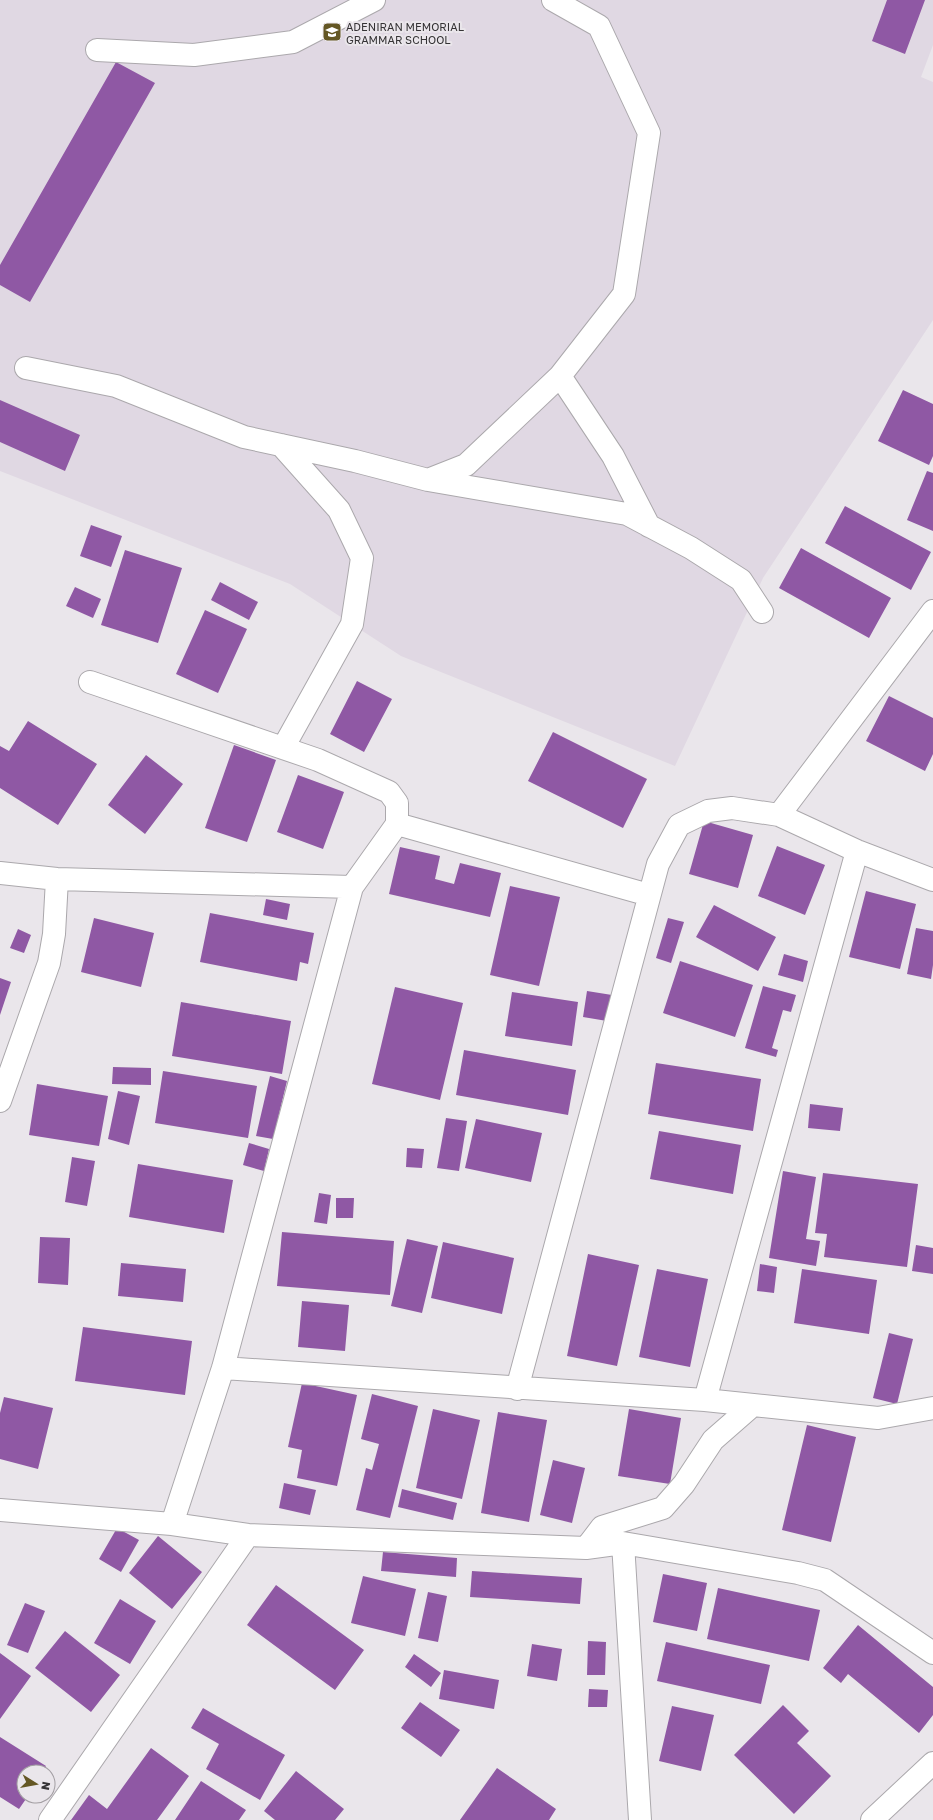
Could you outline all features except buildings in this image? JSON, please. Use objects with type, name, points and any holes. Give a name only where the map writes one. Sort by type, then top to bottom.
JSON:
[{"type":"street","points":[[97,50],[194,55],[292,42],[374,0]]},
{"type":"street","points":[[428,480],[466,465],[560,376],[624,294],[649,132],[599,26],[553,0]]},
{"type":"street","points":[[26,368],[116,386],[244,437],[355,461],[428,480],[627,514],[691,548],[741,580],[762,612]]},
{"type":"street","points":[[560,376],[613,456],[649,526]]},
{"type":"street","points":[[281,445],[339,510],[362,558],[352,624],[283,748]]},
{"type":"street","points":[[779,815],[933,611]]},
{"type":"street","points":[[90,682],[318,760],[389,792],[397,803],[397,824],[352,887],[223,1368],[172,1524]]},
{"type":"street","points":[[517,1389],[658,864],[679,825],[708,811],[732,808],[779,815],[857,851],[933,880]]},
{"type":"street","points":[[397,824],[649,896]]},
{"type":"street","points":[[706,1400],[857,851]]},
{"type":"street","points":[[0,873],[57,878],[352,887]]},
{"type":"street","points":[[0,1101],[49,963],[54,934],[57,878]]},
{"type":"street","points":[[223,1368],[517,1389],[706,1400],[878,1418],[933,1408]]},
{"type":"street","points":[[586,1548],[602,1527],[663,1508],[684,1484],[713,1440],[753,1405]]},
{"type":"street","points":[[0,1510],[172,1524],[248,1535],[586,1548],[623,1543],[798,1573],[825,1580],[853,1597],[933,1653]]},
{"type":"street","points":[[50,1820],[248,1535]]},
{"type":"street","points":[[623,1543],[640,1820]]},
{"type":"street","points":[[872,1820],[933,1762]]},
{"type":"shaded area","name":"ADENIRAN MEMORIAL GRAMMAR SCHOOL","points":[[0,0],[933,0],[933,45],[921,77],[933,82],[933,320],[763,578],[675,766],[401,656],[290,584],[0,471]]},
{"type":"place","name":"ADENIRAN MEMORIAL GRAMMAR SCHOOL","points":[[332,32]]}]
